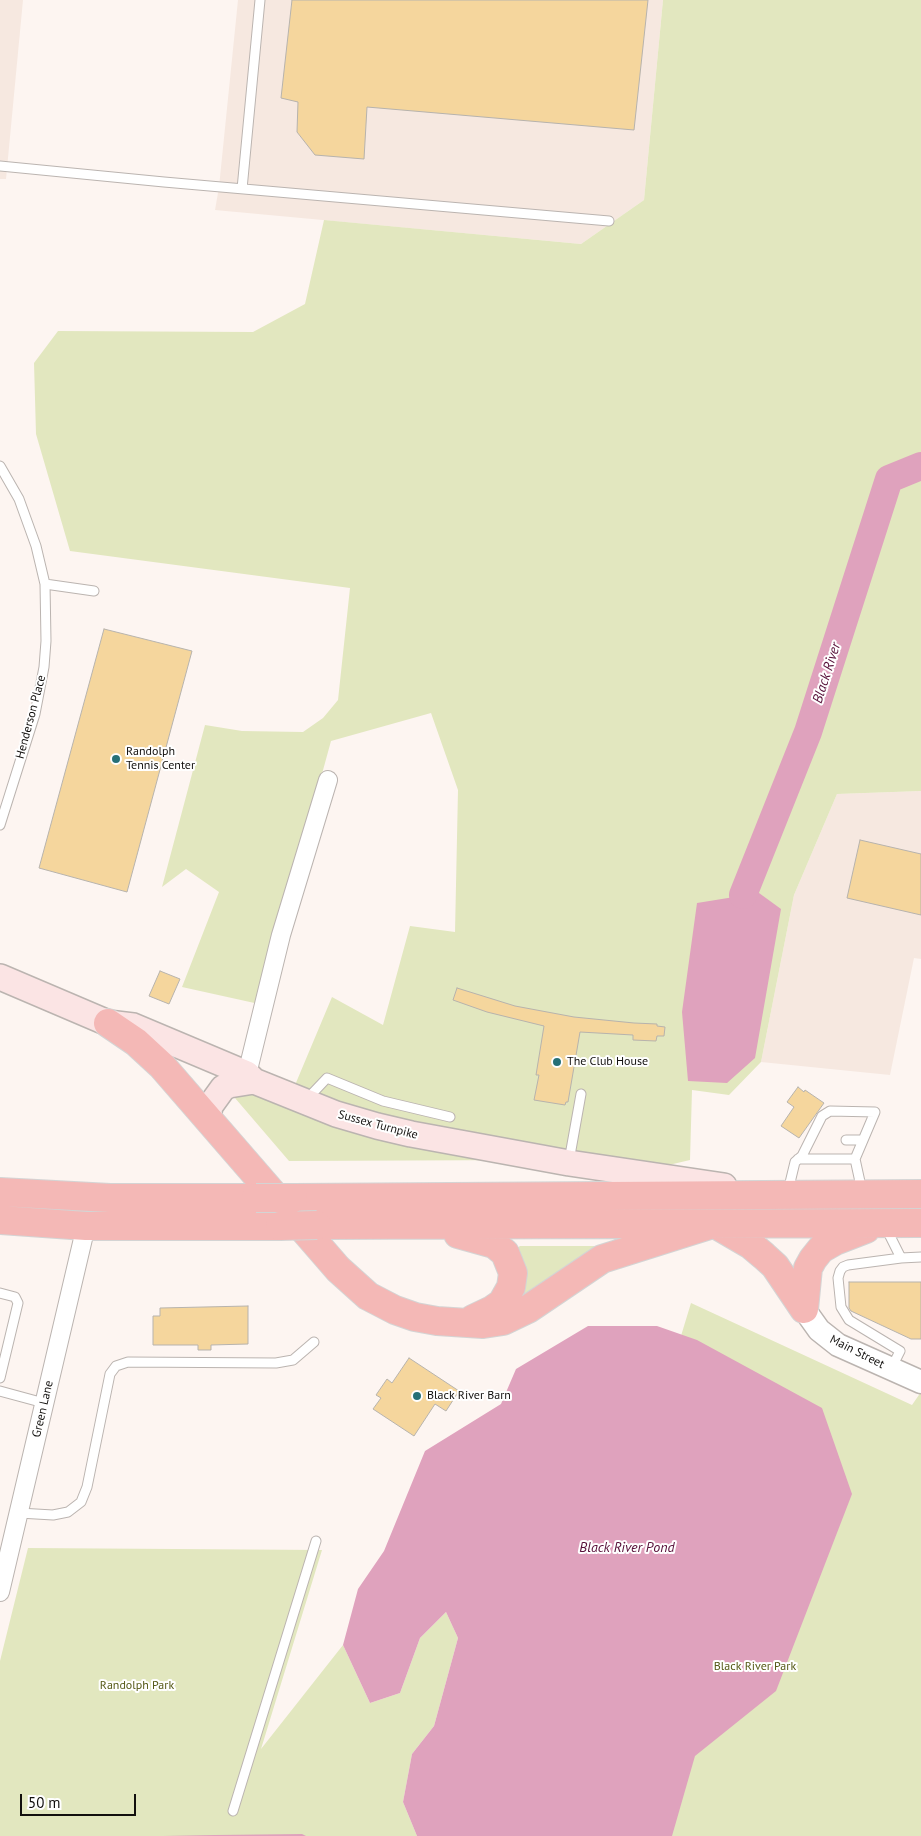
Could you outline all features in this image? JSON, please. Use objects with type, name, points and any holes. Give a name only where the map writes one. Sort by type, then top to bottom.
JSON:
[{"type":"highway","points":[[108,1023],[136,1042],[162,1066],[338,1269],[360,1290],[380,1303],[415,1317],[483,1324],[503,1321],[528,1309],[602,1259],[714,1224],[764,1256],[775,1266],[804,1309]]},
{"type":"highway","points":[[0,1192],[110,1198],[921,1194]]},
{"type":"highway","points":[[0,1220],[86,1226],[921,1223]]},
{"type":"highway","points":[[804,1309],[808,1268],[821,1249],[843,1238],[884,1224]]},
{"type":"highway","points":[[405,1225],[486,1240],[500,1248],[509,1259],[513,1280],[508,1295],[502,1303],[480,1316],[457,1322]]},
{"type":"main road","name":"Sussex Turnpike","points":[[0,976],[108,1023],[133,1026],[336,1114],[377,1126],[569,1163],[784,1195]]},
{"type":"main road","points":[[208,1118],[210,1106],[224,1088],[250,1077]]},
{"type":"street","points":[[250,1077],[281,935],[328,780]]},
{"type":"street","name":"Green Lane","points":[[0,1592],[86,1226]]},
{"type":"street","name":"Main Street","points":[[804,1309],[819,1330],[838,1345],[921,1382]]},
{"type":"lane","points":[[242,189],[260,0]]},
{"type":"lane","points":[[0,166],[609,221]]},
{"type":"lane","name":"Henderson Place","points":[[0,466],[19,499],[36,546],[45,584],[46,641],[44,667],[35,714],[0,825]]},
{"type":"lane","points":[[45,584],[94,592]]},
{"type":"lane","points":[[305,1101],[327,1078],[383,1101],[450,1117]]},
{"type":"lane","points":[[569,1163],[581,1094]]},
{"type":"lane","points":[[784,1195],[795,1162],[802,1156],[822,1116],[830,1111],[875,1112],[855,1159],[862,1194]]},
{"type":"lane","points":[[811,1138],[822,1139]]},
{"type":"lane","points":[[846,1140],[863,1140]]},
{"type":"lane","points":[[798,1160],[855,1159]]},
{"type":"lane","points":[[884,1224],[901,1258]]},
{"type":"lane","points":[[890,1369],[900,1352],[848,1320],[841,1308],[838,1278],[840,1270],[848,1265],[921,1257]]},
{"type":"lane","points":[[0,1293],[14,1297],[18,1303],[0,1378]]},
{"type":"lane","points":[[19,1513],[53,1516],[68,1512],[81,1502],[87,1487],[110,1374],[116,1366],[128,1362],[276,1363],[293,1360],[314,1342]]},
{"type":"lane","points":[[0,1391],[44,1403]]},
{"type":"lane","points":[[233,1811],[316,1541]]},
{"type":"shaded area","points":[[0,0],[23,0],[6,179],[0,179]]},
{"type":"shaded area","points":[[238,0],[663,0],[644,200],[581,244],[215,210]]},
{"type":"shaded area","points":[[921,791],[921,959],[914,958],[890,1075],[761,1062],[794,895],[837,794]]},
{"type":"green space","points":[[663,0],[921,0],[921,791],[837,794],[794,895],[761,1062],[729,1095],[692,1090],[690,1160],[656,1168],[531,1160],[289,1161],[205,1063],[290,1097],[332,997],[383,1025],[410,926],[455,932],[458,790],[431,713],[331,741],[259,1004],[182,987],[219,892],[186,869],[162,887],[205,725],[242,731],[303,732],[323,718],[338,700],[350,588],[70,551],[36,434],[34,363],[58,331],[253,332],[305,304],[324,220],[581,244],[644,200]]},
{"type":"green space","points":[[520,1246],[611,1246],[516,1300],[517,1248]]},
{"type":"green space","name":"Black River Park","points":[[691,1303],[912,1405],[921,1392],[921,1836],[529,1836]]},
{"type":"green space","name":"Randolph Park","points":[[28,1548],[322,1550],[261,1749],[343,1645],[370,1703],[400,1693],[420,1638],[446,1612],[458,1638],[434,1726],[412,1754],[403,1802],[417,1836],[0,1836],[0,1661]]},
{"type":"water","points":[[759,893],[781,909],[755,1058],[727,1083],[688,1081],[682,1012],[697,903]]},
{"type":"water","name":"Black River Pond","points":[[588,1326],[657,1326],[697,1340],[822,1408],[852,1494],[776,1691],[695,1756],[672,1836],[417,1836],[403,1802],[412,1754],[434,1726],[458,1638],[446,1612],[420,1638],[400,1693],[370,1703],[343,1645],[358,1589],[384,1551],[425,1451],[501,1404],[516,1369]]},
{"type":"water","points":[[302,1834],[306,1836],[163,1836],[215,1835]]},
{"type":"building","points":[[292,0],[648,0],[634,130],[367,107],[364,159],[315,155],[297,132],[298,102],[281,98]]},
{"type":"building","name":"Randolph Tennis Center","points":[[104,629],[192,651],[127,892],[39,868]]},
{"type":"building","points":[[860,840],[921,854],[921,915],[847,898]]},
{"type":"building","points":[[160,971],[180,979],[169,1004],[149,996]]},
{"type":"building","points":[[457,988],[515,1006],[574,1017],[657,1024],[657,1026],[665,1027],[664,1036],[657,1036],[656,1041],[633,1040],[633,1035],[580,1032],[568,1102],[565,1105],[534,1100],[539,1075],[536,1075],[544,1026],[487,1012],[453,1000]]},
{"type":"building","points":[[798,1087],[824,1103],[799,1138],[781,1126],[794,1107],[787,1102]]},
{"type":"building","points":[[849,1282],[921,1282],[921,1339],[911,1339],[851,1311],[849,1308]]},
{"type":"building","points":[[248,1306],[248,1344],[211,1345],[211,1350],[198,1350],[198,1345],[153,1345],[153,1316],[160,1316],[160,1308]]},
{"type":"building","name":"Black River Barn","points":[[409,1358],[459,1391],[446,1411],[435,1404],[414,1436],[373,1409],[381,1398],[376,1395],[387,1379],[392,1383]]},
{"type":"waterway","name":"Black River","points":[[743,895],[808,732],[889,479],[921,466]]},
{"type":"place","name":"Randolph Tennis Center","points":[[116,759]]},
{"type":"place","name":"The Club House","points":[[557,1062]]},
{"type":"place","name":"Black River Barn","points":[[417,1396]]}]
